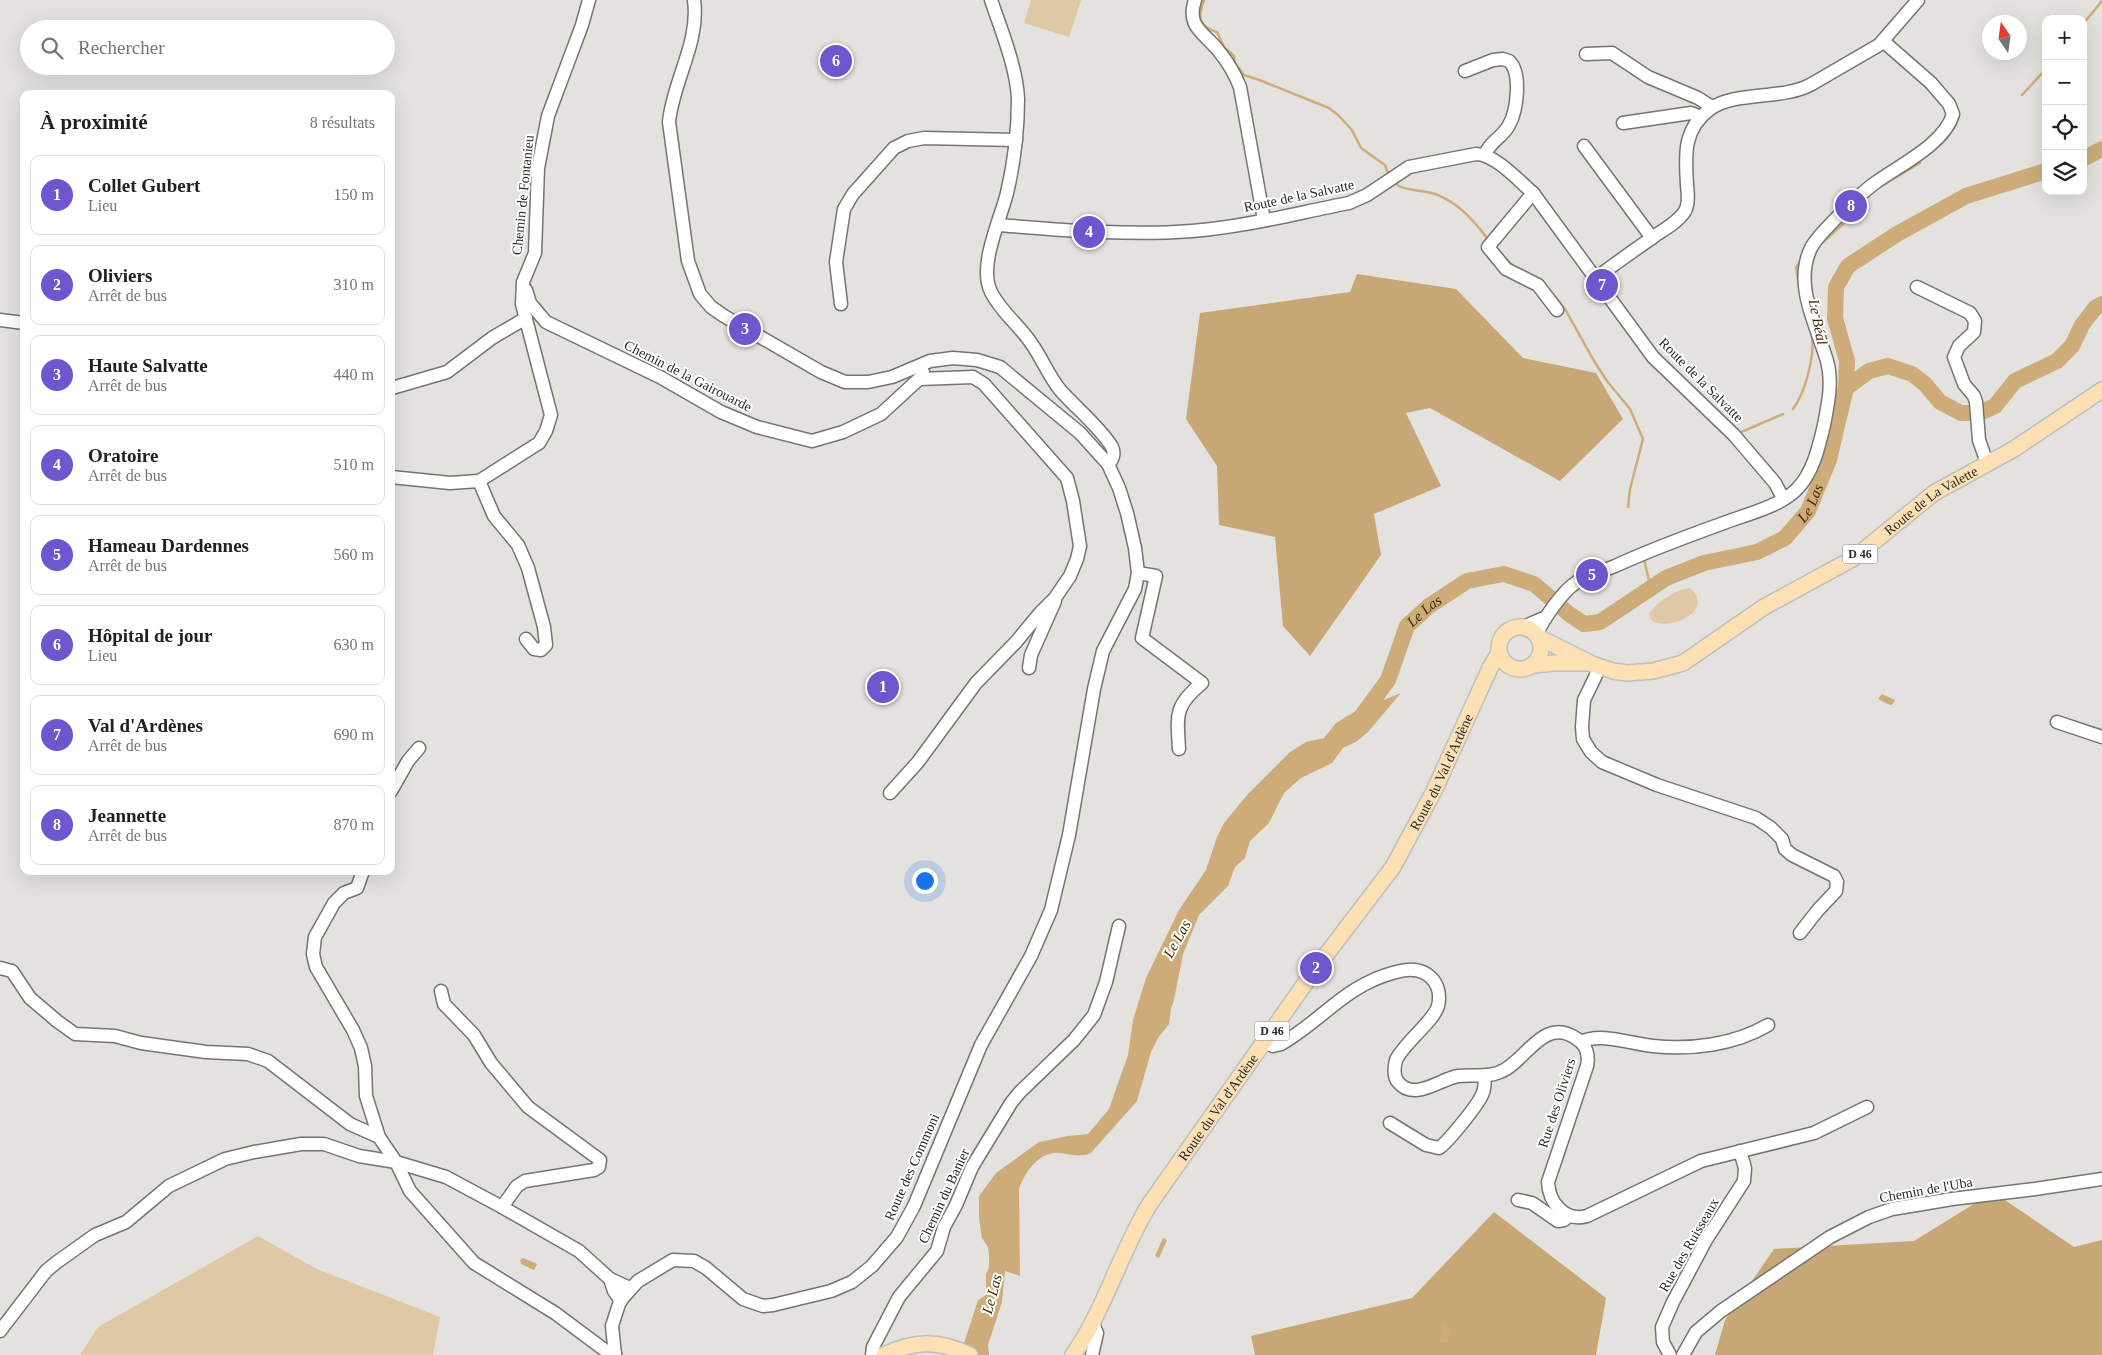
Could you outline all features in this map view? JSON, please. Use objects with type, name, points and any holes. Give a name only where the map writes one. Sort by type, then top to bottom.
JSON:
[{"type":"main road","name":"Route de La Valette","points":[[1533,633],[1596,665],[1614,671],[1638,673],[1667,668],[1683,662],[1764,607],[1854,558],[1919,503],[1950,483],[2038,434],[2102,390]]},
{"type":"main road","points":[[1516,628],[1533,633],[1542,649],[1534,665],[1521,670],[1504,663],[1499,653],[1501,640],[1505,634],[1516,628]]},
{"type":"main road","name":"Route du Val d'Ardène","points":[[1073,1355],[1093,1324],[1136,1228],[1149,1205],[1316,968],[1393,866],[1421,819],[1490,668],[1499,653]]},
{"type":"main road","name":"Route de La Valette","points":[[1534,665],[1563,662],[1596,665]]},
{"type":"main road","name":"Route du Val d'Ardène","points":[[1482,688],[1496,674],[1514,668]]},
{"type":"main road","points":[[884,1355],[899,1348],[915,1344],[938,1344],[970,1355]]},
{"type":"street","name":"Chemin de Fontanieu","points":[[395,477],[450,483],[479,481],[539,443],[546,431],[551,414],[522,304],[523,282],[535,253],[538,168],[548,116],[582,26],[589,0]]},
{"type":"street","points":[[694,0],[694,32],[675,90],[669,122],[688,261],[700,294],[711,307],[724,316],[821,372],[845,382],[868,382],[892,377],[930,362],[953,358],[977,360],[1000,368],[1080,433],[1108,464],[1119,488],[1127,512],[1138,573],[1156,576],[1142,638],[1202,683],[1188,695],[1176,714],[1179,749]]},
{"type":"street","points":[[991,0],[1004,39],[1018,98],[1016,140],[1007,193],[988,257],[987,280],[991,292],[1003,310],[1030,341],[1059,389],[1096,427],[1112,448],[1113,456],[1108,464]]},
{"type":"street","points":[[1195,0],[1192,13],[1195,26],[1218,50],[1234,72],[1240,87],[1264,220]]},
{"type":"street","points":[[1596,278],[1681,216],[1686,209],[1688,190],[1685,152],[1692,129],[1712,107],[1725,101],[1805,87],[1869,52],[1883,42],[1918,0]]},
{"type":"street","points":[[1533,633],[1573,584],[1658,547],[1773,505],[1797,489],[1810,470],[1821,436],[1830,390],[1828,365],[1807,299],[1806,274],[1810,251],[1822,234],[1867,189],[1926,148],[1943,131],[1952,118],[1952,109],[1949,104],[1931,83],[1883,42]]},
{"type":"street","points":[[1586,54],[1612,53],[1648,77],[1698,98],[1712,107]]},
{"type":"street","points":[[1465,71],[1499,59],[1509,61],[1516,70],[1517,88],[1510,124],[1490,146],[1486,155]]},
{"type":"street","points":[[1623,123],[1691,113],[1701,117]]},
{"type":"street","points":[[841,304],[836,262],[844,209],[853,194],[894,148],[908,141],[924,138],[1016,140]]},
{"type":"street","points":[[1584,146],[1652,238]]},
{"type":"street","name":"Route de la Salvatte","points":[[998,225],[1089,232],[1141,233],[1207,230],[1355,202],[1414,165],[1476,154],[1486,155],[1533,193],[1653,357],[1734,435],[1775,483],[1783,498]]},
{"type":"street","points":[[1533,193],[1488,247],[1506,268],[1538,285],[1557,310]]},
{"type":"street","name":"Chemin de la Gairouarde","points":[[523,282],[530,303],[546,322],[660,377],[720,412],[758,428],[812,441],[843,432],[881,414],[918,379],[930,362]]},
{"type":"street","points":[[1917,287],[1970,313],[1973,317],[1974,332],[1959,346],[1954,357],[1964,384],[1974,396],[1979,440],[1987,463]]},
{"type":"street","points":[[395,387],[447,372],[492,338],[526,318]]},
{"type":"street","points":[[0,320],[20,322]]},
{"type":"street","points":[[890,792],[918,762],[976,683],[1055,598],[1070,576],[1080,546],[1073,501],[1067,478],[984,384],[973,377],[918,379]]},
{"type":"street","points":[[479,481],[494,516],[518,545],[528,568],[544,627],[546,645],[541,650],[534,649],[526,639]]},
{"type":"street","name":"Route des Commoni","points":[[615,1355],[612,1321],[621,1301],[630,1288],[667,1263],[678,1259],[690,1260],[706,1268],[743,1299],[763,1306],[773,1306],[814,1296],[842,1286],[860,1276],[881,1256],[906,1222],[981,1045],[1043,931],[1057,890],[1079,780],[1094,689],[1103,651],[1135,590],[1138,573]]},
{"type":"street","points":[[1028,668],[1032,654],[1052,610],[1055,598]]},
{"type":"street","points":[[1596,665],[1584,700],[1582,727],[1583,739],[1591,752],[1602,762],[1658,785],[1756,818],[1771,828],[1782,839],[1785,849],[1792,856],[1834,876],[1837,882],[1836,891],[1800,933]]},
{"type":"street","points":[[2057,722],[2102,737]]},
{"type":"street","points":[[395,784],[408,761],[419,748]]},
{"type":"street","points":[[362,875],[357,888],[341,895],[331,907],[315,937],[313,954],[316,967],[353,1030],[361,1048],[365,1066],[366,1096],[379,1137],[396,1162],[410,1191],[474,1263],[555,1313],[606,1351],[615,1355]]},
{"type":"street","name":"Chemin du Banier","points":[[872,1355],[873,1347],[899,1297],[937,1251],[944,1227],[956,1205],[972,1167],[1008,1108],[1020,1092],[1080,1034],[1094,1015],[1106,982],[1119,926]]},
{"type":"street","points":[[0,968],[12,971],[30,998],[75,1034],[114,1036],[141,1043],[206,1052],[236,1052],[254,1055],[274,1064],[353,1126],[379,1137]]},
{"type":"street","name":"Rue des Oliviers","points":[[1264,1042],[1273,1046],[1281,1044],[1363,983],[1393,973],[1413,969],[1427,974],[1434,981],[1438,991],[1438,1005],[1433,1014],[1398,1055],[1394,1070],[1396,1080],[1403,1087],[1414,1090],[1424,1089],[1453,1078],[1498,1073],[1507,1069],[1548,1034],[1562,1033],[1572,1036],[1581,1042],[1588,1055],[1587,1066],[1548,1182],[1551,1199],[1569,1216]]},
{"type":"street","points":[[441,991],[444,1004],[474,1036],[491,1063],[531,1110],[600,1160],[600,1166],[594,1170],[525,1181],[517,1186],[502,1207]]},
{"type":"street","points":[[1581,1042],[1597,1039],[1657,1046],[1698,1046],[1748,1035],[1768,1025]]},
{"type":"street","points":[[1390,1123],[1429,1146],[1438,1148],[1447,1141],[1481,1097],[1484,1087],[1484,1076]]},
{"type":"street","points":[[1518,1200],[1532,1204],[1558,1221],[1564,1220],[1569,1216],[1577,1218],[1587,1216],[1688,1166],[1814,1133],[1868,1108]]},
{"type":"street","points":[[0,1331],[46,1271],[95,1235],[126,1222],[169,1186],[225,1159],[301,1144],[324,1144],[360,1156],[396,1162],[446,1176],[579,1251],[610,1279],[630,1288]]},
{"type":"street","name":"Rue des Ruisseaux","points":[[1670,1355],[1663,1342],[1662,1327],[1706,1240],[1744,1181],[1745,1168],[1740,1151]]},
{"type":"street","name":"Chemin de l'Uba","points":[[1683,1355],[1694,1334],[1720,1311],[1830,1237],[1868,1217],[1892,1209],[1915,1205],[2102,1179]]},
{"type":"street","points":[[610,1279],[614,1291],[621,1301]]},
{"type":"street","points":[[1092,1355],[1097,1333],[1093,1324]]},
{"type":"shaded area","points":[[1031,0],[1081,0],[1069,37],[1024,23]]},
{"type":"shaded area","points":[[1357,274],[1456,289],[1523,358],[1596,373],[1623,419],[1560,481],[1430,408],[1406,413],[1441,486],[1374,514],[1381,555],[1310,656],[1283,626],[1275,537],[1219,525],[1217,466],[1186,419],[1200,313],[1350,292]]},
{"type":"shaded area","points":[[1690,588],[1697,596],[1698,604],[1687,617],[1669,623],[1659,623],[1651,620],[1649,614],[1652,609],[1673,594]]},
{"type":"shaded area","points":[[1993,1192],[2074,1247],[2102,1240],[2102,1355],[1715,1355],[1725,1320],[1774,1249],[1914,1241]]},
{"type":"shaded area","points":[[1494,1212],[1606,1298],[1596,1355],[1255,1355],[1251,1336],[1412,1298]]},
{"type":"shaded area","points":[[258,1236],[317,1269],[440,1317],[433,1355],[80,1355],[98,1327]]},
{"type":"water","points":[[1401,693],[1368,732],[1356,742],[1343,748],[1332,763],[1301,778],[1284,793],[1269,823],[1250,841],[1245,858],[1235,867],[1228,886],[1199,915],[1183,954],[1169,1024],[1158,1038],[1151,1052],[1137,1101],[1091,1153],[1079,1155],[1052,1153],[1046,1155],[1034,1164],[1025,1176],[1019,1189],[1020,1276],[1005,1271],[1002,1302],[988,1345],[989,1355],[962,1355],[978,1300],[986,1295],[986,1274],[989,1267],[988,1247],[982,1238],[979,1219],[979,1196],[996,1173],[1039,1142],[1088,1134],[1109,1109],[1128,1055],[1133,1020],[1146,978],[1179,910],[1206,870],[1217,837],[1224,823],[1248,794],[1290,752],[1306,742],[1324,738],[1336,723],[1364,706]]},
{"type":"water","points":[[1882,694],[1895,700],[1893,704],[1890,705],[1878,699]]},
{"type":"water","points":[[1163,1238],[1167,1240],[1159,1258],[1155,1256]]},
{"type":"water","points":[[523,1258],[537,1264],[534,1270],[521,1264],[520,1260]]},
{"type":"water","points":[[1441,1323],[1449,1326],[1448,1343],[1440,1342]]},
{"type":"waterway","points":[[1204,0],[1200,16],[1203,24],[1217,32],[1224,47],[1234,56],[1235,63],[1244,75],[1329,108],[1352,130],[1361,148],[1385,165],[1389,176]]},
{"type":"waterway","name":"Le Béal","points":[[2087,19],[2102,1]]},
{"type":"waterway","name":"Le Béal","points":[[2022,95],[2042,73]]},
{"type":"waterway","name":"Le Las","points":[[2087,157],[2102,149]]},
{"type":"waterway","name":"Le Béal","points":[[1883,185],[1920,163]]},
{"type":"waterway","name":"Le Las","points":[[1358,721],[1388,680],[1407,626],[1429,606],[1467,581],[1504,574],[1534,584],[1569,614],[1584,624],[1600,622],[1666,578],[1704,563],[1757,552],[1785,538],[1808,511],[1829,460],[1846,388],[1847,361],[1835,318],[1836,287],[1848,266],[1897,234],[1966,196],[2042,172]]},
{"type":"waterway","points":[[1394,182],[1407,189],[1443,197],[1471,219],[1488,239]]},
{"type":"waterway","name":"Le Béal","points":[[1823,242],[1859,210]]},
{"type":"waterway","points":[[1498,250],[1513,266]]},
{"type":"waterway","name":"Le Béal","points":[[1802,258],[1796,268],[1802,302]]},
{"type":"waterway","points":[[1549,289],[1565,309],[1607,381],[1630,409],[1643,439],[1630,489],[1628,507]]},
{"type":"waterway","points":[[1846,388],[1869,371],[1888,366],[1912,374],[1925,384],[1940,402],[1961,413],[1980,413],[1995,406],[2015,381],[2057,361],[2072,346],[2082,325],[2095,308],[2102,304]]},
{"type":"waterway","name":"Le Béal","points":[[1793,409],[1808,374],[1812,354],[1812,336]]},
{"type":"waterway","name":"Le Béal","points":[[1739,433],[1783,414]]},
{"type":"waterway","points":[[1644,559],[1651,589]]},
{"type":"place","name":"Hôpital de jour","points":[[836,61]]},
{"type":"place","name":"Jeannette","points":[[1851,206]]},
{"type":"place","name":"Oratoire","points":[[1089,232]]},
{"type":"place","name":"Val d'Ardènes","points":[[1602,285]]},
{"type":"place","name":"Haute Salvatte","points":[[745,329]]},
{"type":"place","name":"Hameau Dardennes","points":[[1592,575]]},
{"type":"place","name":"Collet Gubert","points":[[883,687]]},
{"type":"place","name":"Oliviers","points":[[1316,968]]}]
